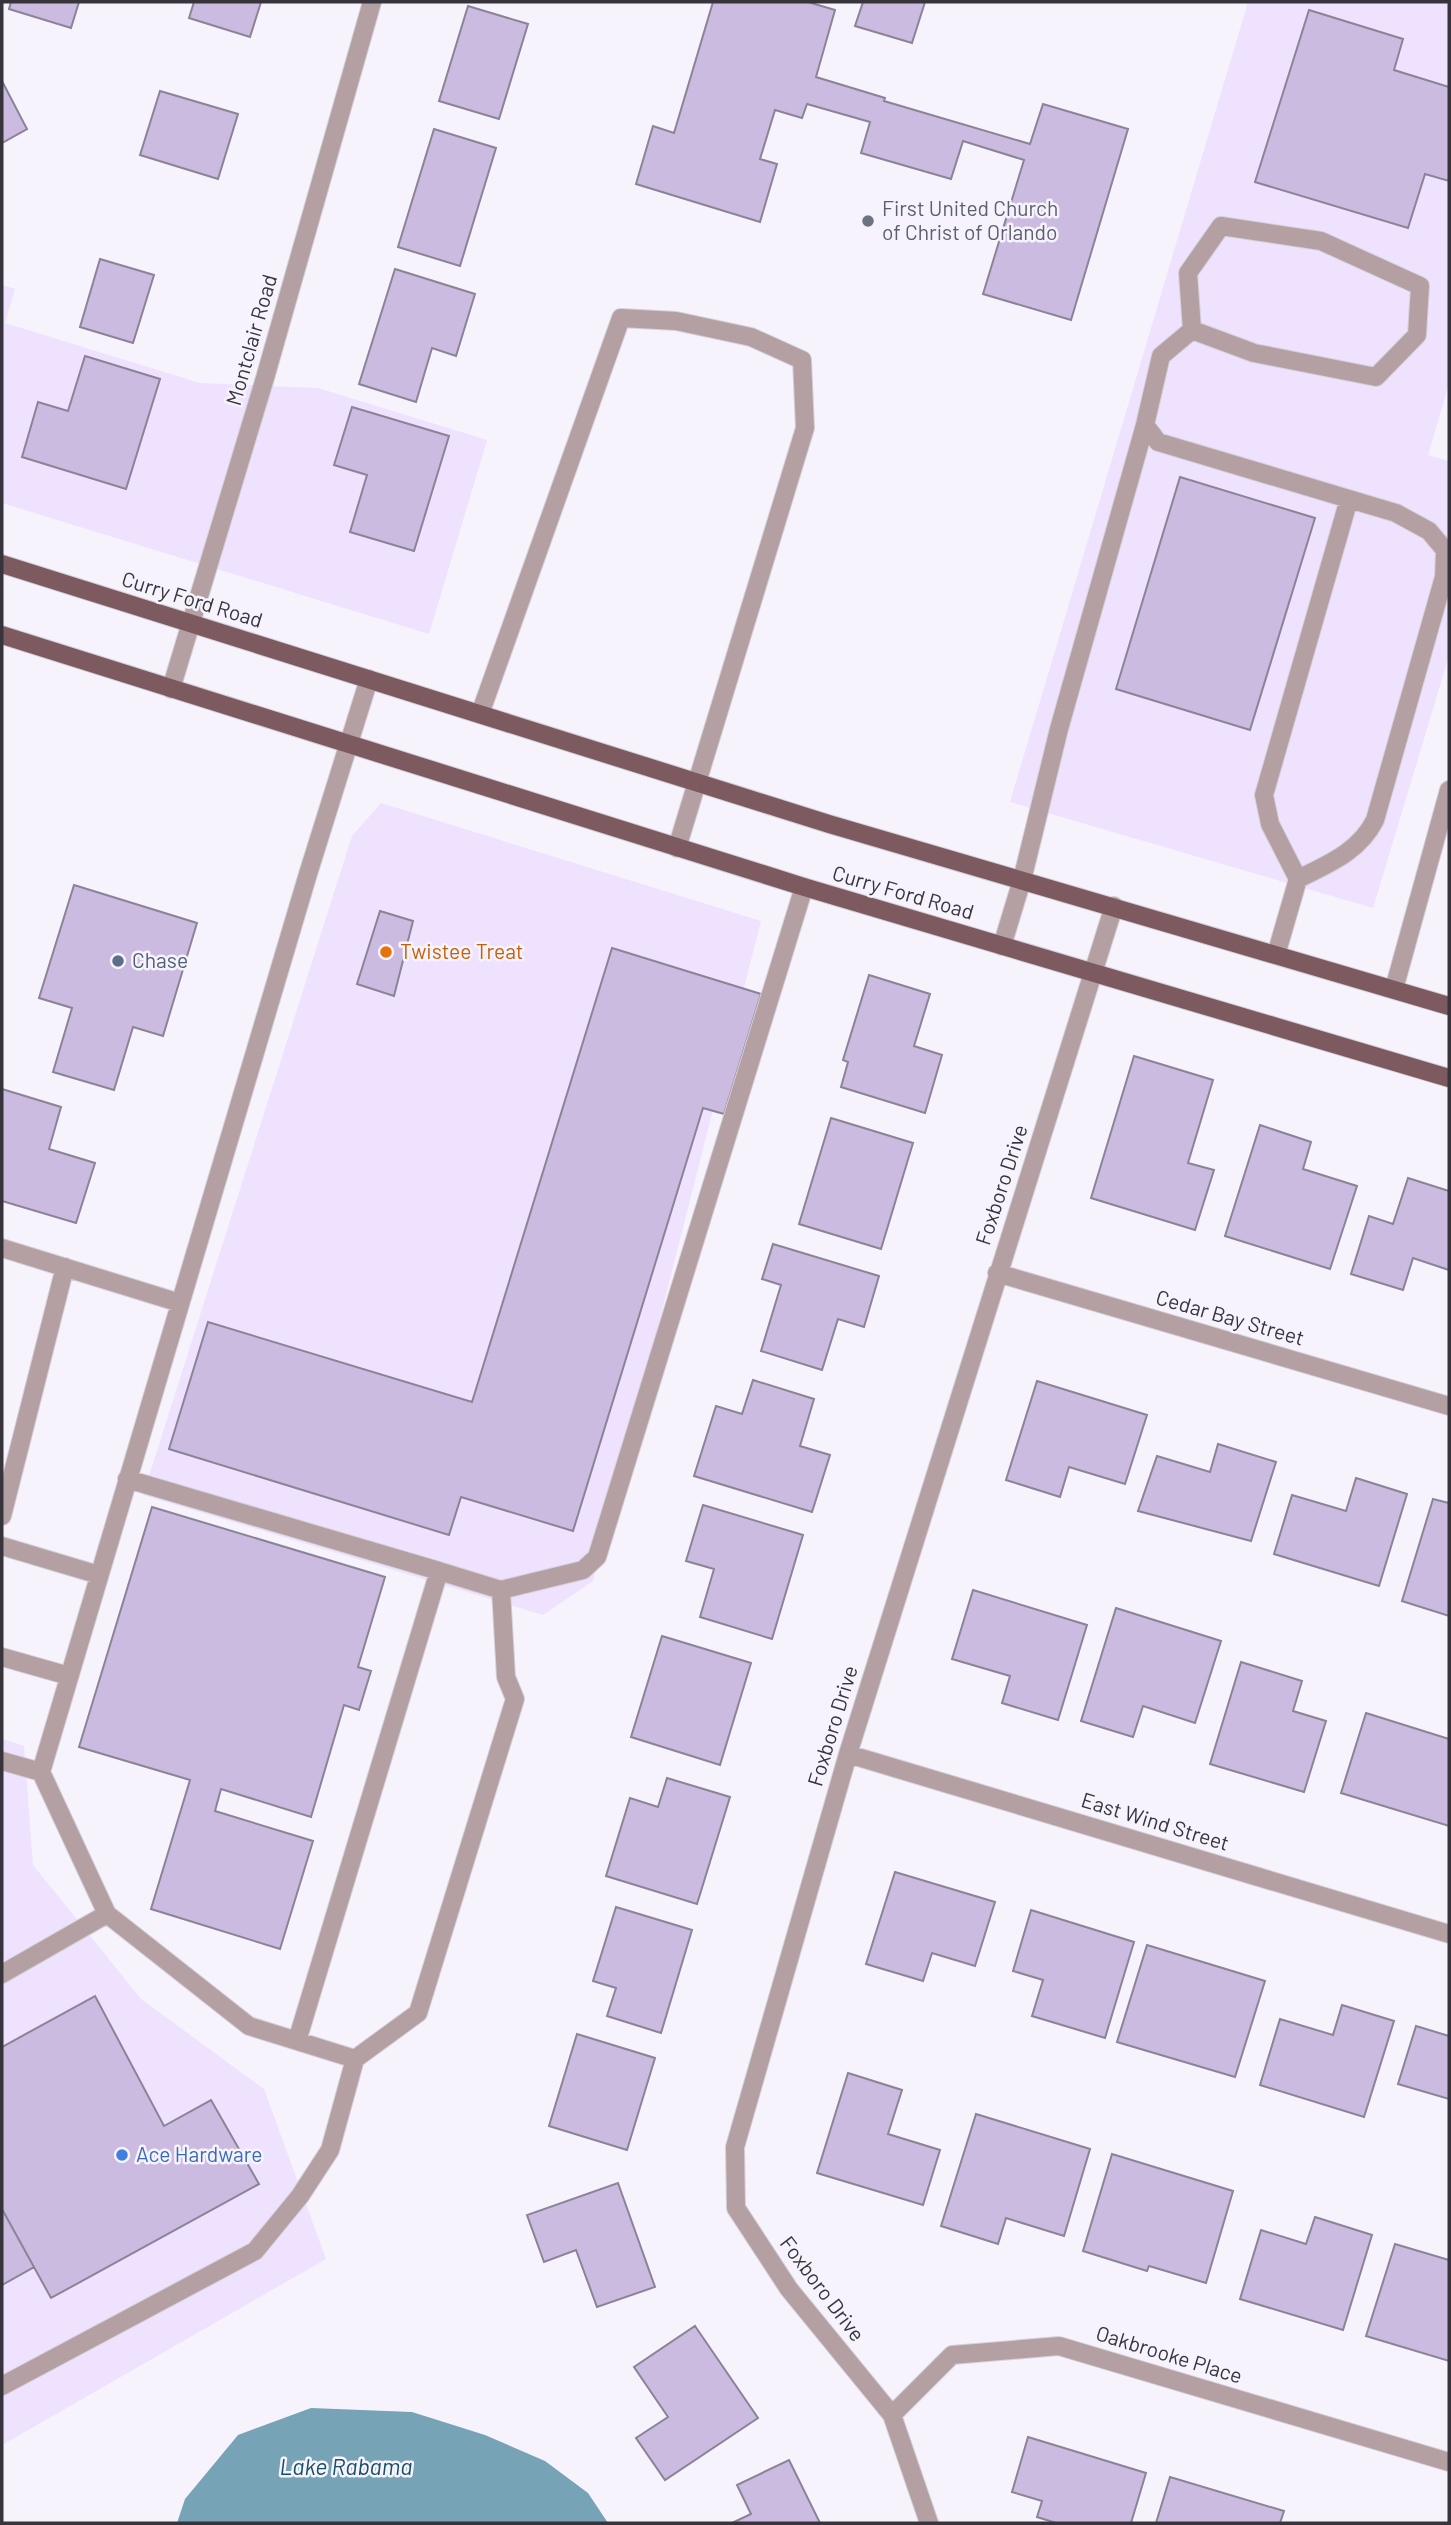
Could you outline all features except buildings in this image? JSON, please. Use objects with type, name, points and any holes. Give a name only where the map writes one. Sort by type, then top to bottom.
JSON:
[{"type":"main road","name":"Curry Ford Road","points":[[2,564],[696,783],[1449,1006]]},
{"type":"main road","name":"Curry Ford Road","points":[[2,635],[804,887],[1449,1078]]},
{"type":"street","name":"Montclair Road","points":[[171,689],[265,378],[372,2]]},
{"type":"street","points":[[1221,226],[1321,241],[1420,286],[1417,335],[1376,377],[1254,353],[1192,330],[1188,273],[1221,226]]},
{"type":"street","points":[[480,714],[621,318],[676,321],[751,337],[802,360],[805,428],[677,848]]},
{"type":"street","points":[[1002,946],[1022,880],[1059,729],[1145,425],[1161,356],[1192,330]]},
{"type":"street","points":[[1145,425],[1157,442],[1396,513],[1429,531],[1445,550],[1444,577],[1375,820],[1368,833],[1347,854],[1298,879]]},
{"type":"street","points":[[1276,955],[1298,879],[1270,824],[1264,795],[1349,499]]},
{"type":"street","points":[[355,2059],[249,2026],[107,1914],[41,1772],[347,744],[369,679]]},
{"type":"street","points":[[1394,989],[1449,790]]},
{"type":"street","points":[[127,1479],[501,1590],[583,1570],[597,1557],[804,887]]},
{"type":"street","name":"Foxboro Drive","points":[[929,2523],[892,2414],[789,2289],[736,2208],[735,2147],[848,1754],[1114,906]]},
{"type":"street","points":[[2,1248],[180,1303]]},
{"type":"street","points":[[2,1516],[65,1267]]},
{"type":"street","name":"Cedar Bay Street","points":[[997,1273],[1449,1406]]},
{"type":"street","points":[[2,1546],[99,1576]]},
{"type":"street","points":[[296,2041],[439,1571]]},
{"type":"street","points":[[2,2386],[255,2251],[300,2196],[330,2150],[355,2059],[418,2012],[515,1699],[506,1677],[501,1590]]},
{"type":"street","points":[[2,1657],[69,1676]]},
{"type":"street","name":"East Wind Street","points":[[848,1754],[1449,1934]]},
{"type":"street","points":[[2,1761],[41,1772]]},
{"type":"street","points":[[2,1974],[107,1914]]},
{"type":"street","name":"Oakbrooke Place","points":[[892,2414],[952,2355],[1059,2346],[1449,2462]]},
{"type":"shaded area","points":[[1248,2],[1449,2],[1449,384],[1428,455],[1449,461],[1449,656],[1373,908],[1010,802]]},
{"type":"shaded area","points":[[2,285],[15,289],[5,323],[200,383],[318,388],[487,440],[429,634],[2,503]]},
{"type":"shaded area","points":[[381,803],[761,921],[593,1581],[543,1615],[143,1495],[352,836]]},
{"type":"shaded area","points":[[2,1739],[24,1746],[33,1865],[141,1999],[264,2089],[326,2259],[2,2445]]},
{"type":"water","name":"Lake Rabama","points":[[311,2408],[412,2412],[485,2435],[545,2461],[588,2493],[608,2523],[177,2523],[185,2499],[238,2435]]},
{"type":"place","name":"First United Church of Christ of Orlando","points":[[868,221]]},
{"type":"place","name":"Twistee Treat","points":[[386,952]]},
{"type":"place","name":"Chase","points":[[118,961]]},
{"type":"place","name":"Ace Hardware","points":[[122,2155]]}]
